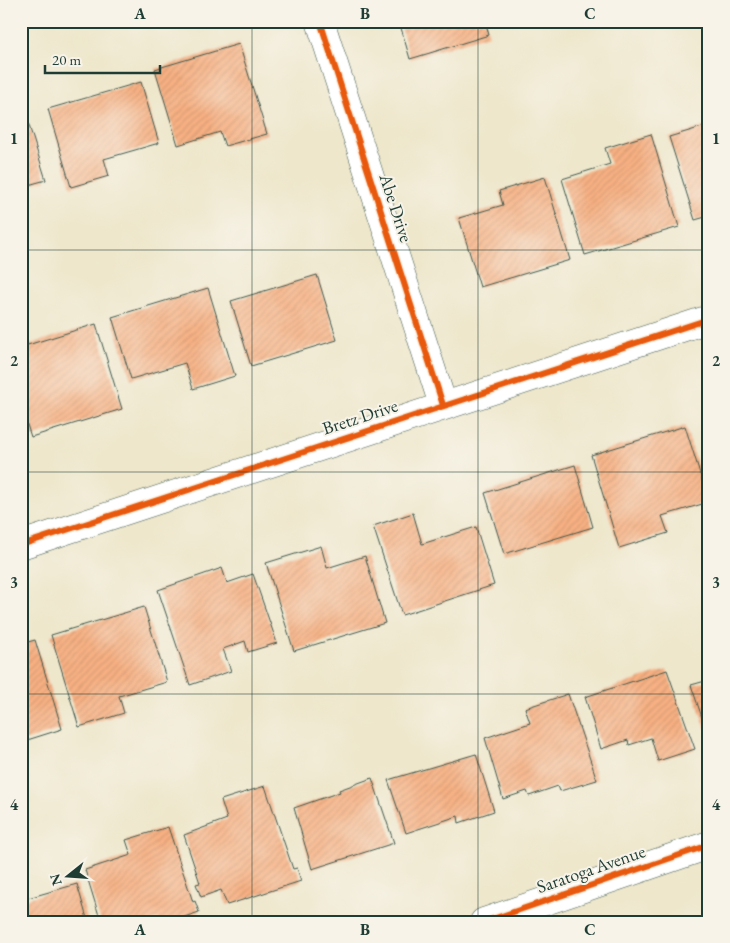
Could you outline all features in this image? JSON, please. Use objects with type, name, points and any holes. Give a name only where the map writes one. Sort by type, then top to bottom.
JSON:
[{"type":"street","name":"Abe Drive","points":[[320,21],[443,405]]},
{"type":"street","name":"Bretz Drive","points":[[21,545],[709,319]]},
{"type":"street","name":"Saratoga Avenue","points":[[484,922],[709,846]]},
{"type":"building","points":[[399,21],[485,21],[489,35],[410,59]]},
{"type":"building","points":[[239,44],[267,134],[225,146],[220,132],[178,145],[155,69]]},
{"type":"building","points":[[141,82],[159,143],[104,159],[109,176],[71,187],[48,109]]},
{"type":"building","points":[[27,119],[46,180],[21,187],[21,121]]},
{"type":"building","points":[[709,125],[709,216],[695,220],[669,137]]},
{"type":"building","points":[[651,134],[679,227],[585,255],[562,179],[610,164],[605,148]]},
{"type":"building","points":[[545,177],[570,260],[480,287],[459,218],[503,205],[499,191]]},
{"type":"building","points":[[317,275],[337,340],[251,366],[231,301]]},
{"type":"building","points":[[208,288],[235,376],[193,389],[185,363],[131,379],[112,317]]},
{"type":"building","points":[[96,324],[122,409],[31,437],[21,406],[21,347]]},
{"type":"building","points":[[685,426],[709,502],[662,516],[668,533],[619,548],[591,455]]},
{"type":"building","points":[[709,427],[709,444],[708,444],[704,428]]},
{"type":"building","points":[[575,465],[593,527],[504,554],[485,493]]},
{"type":"building","points":[[413,513],[422,544],[476,527],[494,585],[402,615],[373,526]]},
{"type":"building","points":[[321,546],[327,568],[365,556],[385,623],[294,651],[266,563]]},
{"type":"building","points":[[222,568],[227,583],[253,574],[277,643],[248,652],[245,641],[223,649],[231,671],[190,685],[158,590]]},
{"type":"building","points":[[144,607],[167,682],[119,696],[124,713],[79,727],[51,635]]},
{"type":"building","points":[[35,640],[62,729],[21,742],[21,644]]},
{"type":"building","points":[[667,670],[695,749],[658,761],[651,738],[629,745],[628,740],[601,749],[585,697]]},
{"type":"building","points":[[709,680],[709,735],[708,735],[691,685]]},
{"type":"building","points":[[568,694],[597,780],[560,791],[558,786],[529,796],[527,791],[503,799],[485,738],[530,723],[525,708]]},
{"type":"building","points":[[476,754],[494,811],[459,823],[458,816],[406,833],[388,780]]},
{"type":"building","points":[[372,778],[394,843],[312,869],[294,808],[340,792],[339,790]]},
{"type":"building","points":[[265,786],[293,869],[297,868],[301,881],[227,905],[221,890],[201,897],[196,884],[200,883],[184,835],[227,819],[221,800]]},
{"type":"building","points":[[168,827],[193,902],[195,901],[199,912],[170,922],[159,922],[158,919],[150,922],[101,922],[85,870],[131,855],[126,840]]},
{"type":"building","points":[[77,884],[88,922],[21,922],[21,900]]},
{"type":"cycle path","points":[[320,21],[443,405]]},
{"type":"cycle path","points":[[21,545],[709,319]]},
{"type":"cycle path","points":[[484,922],[709,845]]}]
